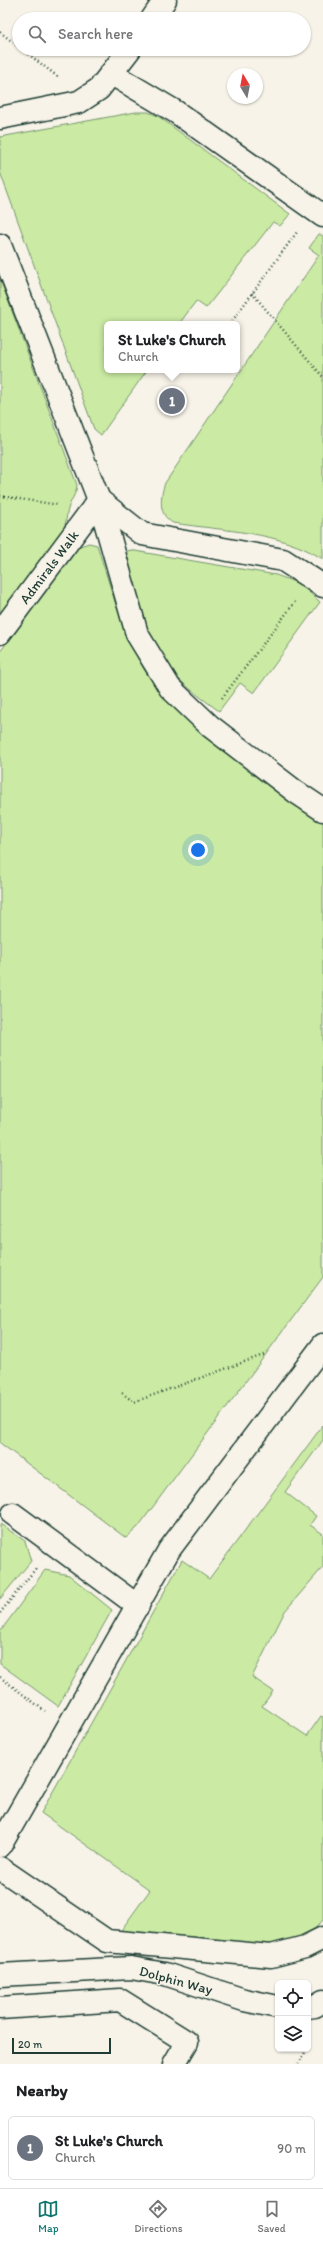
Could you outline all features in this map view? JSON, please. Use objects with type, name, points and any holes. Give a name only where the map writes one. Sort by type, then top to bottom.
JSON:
[{"type":"lane","points":[[157,12],[165,0]]},
{"type":"lane","points":[[0,118],[79,102],[99,89],[125,56]]},
{"type":"lane","points":[[112,74],[166,106],[318,212]]},
{"type":"lane","points":[[0,245],[99,500],[137,634],[170,688],[205,721],[296,792],[323,810]]},
{"type":"lane","points":[[99,500],[142,534],[283,560],[318,582]]},
{"type":"lane","name":"Admirals Walk","points":[[0,633],[99,500]]},
{"type":"lane","points":[[0,1846],[169,1550],[323,1345]]},
{"type":"lane","points":[[13,1514],[138,1606]]},
{"type":"lane","points":[[0,1868],[107,1941],[271,1956],[305,1947],[323,1938]]},
{"type":"lane","name":"Dolphin Way","points":[[0,1975],[131,1968],[165,1974],[244,2000],[275,2006]]},
{"type":"lane","points":[[0,2008],[120,2000],[187,2042],[174,2064]]},
{"type":"lane","points":[[311,2006],[315,2006],[323,2001]]},
{"type":"path","points":[[0,32],[12,41]]},
{"type":"path","points":[[31,56],[62,81]]},
{"type":"path","points":[[232,321],[252,293],[318,212]]},
{"type":"path","points":[[252,293],[323,377]]},
{"type":"path","points":[[0,496],[68,507],[99,500]]},
{"type":"path","points":[[205,721],[318,582]]},
{"type":"path","points":[[122,1393],[134,1402],[266,1354]]},
{"type":"path","points":[[0,1613],[39,1566],[54,1544]]},
{"type":"path","points":[[0,1677],[67,1728]]},
{"type":"path","points":[[298,2064],[305,2052]]},
{"type":"green space","points":[[136,112],[148,112],[158,116],[290,214],[280,226],[273,222],[206,308],[196,301],[181,321],[104,321],[104,373],[145,373],[101,435],[94,429],[0,172],[0,137]]},
{"type":"green space","points":[[319,234],[323,236],[323,559],[306,550],[270,537],[173,523],[168,520],[165,515],[161,500],[165,483],[319,255],[309,248]]},
{"type":"green space","points":[[0,279],[77,485],[68,509],[64,528],[0,615]]},
{"type":"green space","points":[[89,543],[97,545],[112,594],[131,645],[147,674],[155,685],[215,742],[323,822],[323,1277],[138,1527],[126,1538],[0,1443],[0,652],[74,548]]},
{"type":"green space","points":[[129,550],[276,575],[300,584],[320,602],[254,693],[240,683],[219,711],[195,693],[174,674],[155,647],[142,618],[123,557]]},
{"type":"green space","points":[[323,1425],[323,1440],[285,1492],[316,1516],[310,1525],[323,1534],[323,1567],[285,1611],[252,1677],[273,1691],[262,1706],[307,1736],[321,1716],[323,1717],[323,1920],[308,1936],[279,1948],[117,1936],[150,1890],[41,1813],[182,1560],[209,1579]]},
{"type":"green space","points":[[0,1524],[25,1541],[31,1561],[0,1599]]},
{"type":"green space","points":[[45,1570],[69,1575],[112,1610],[58,1706],[0,1664],[0,1632]]},
{"type":"place","name":"St Luke's Church","points":[[172,401]]}]
